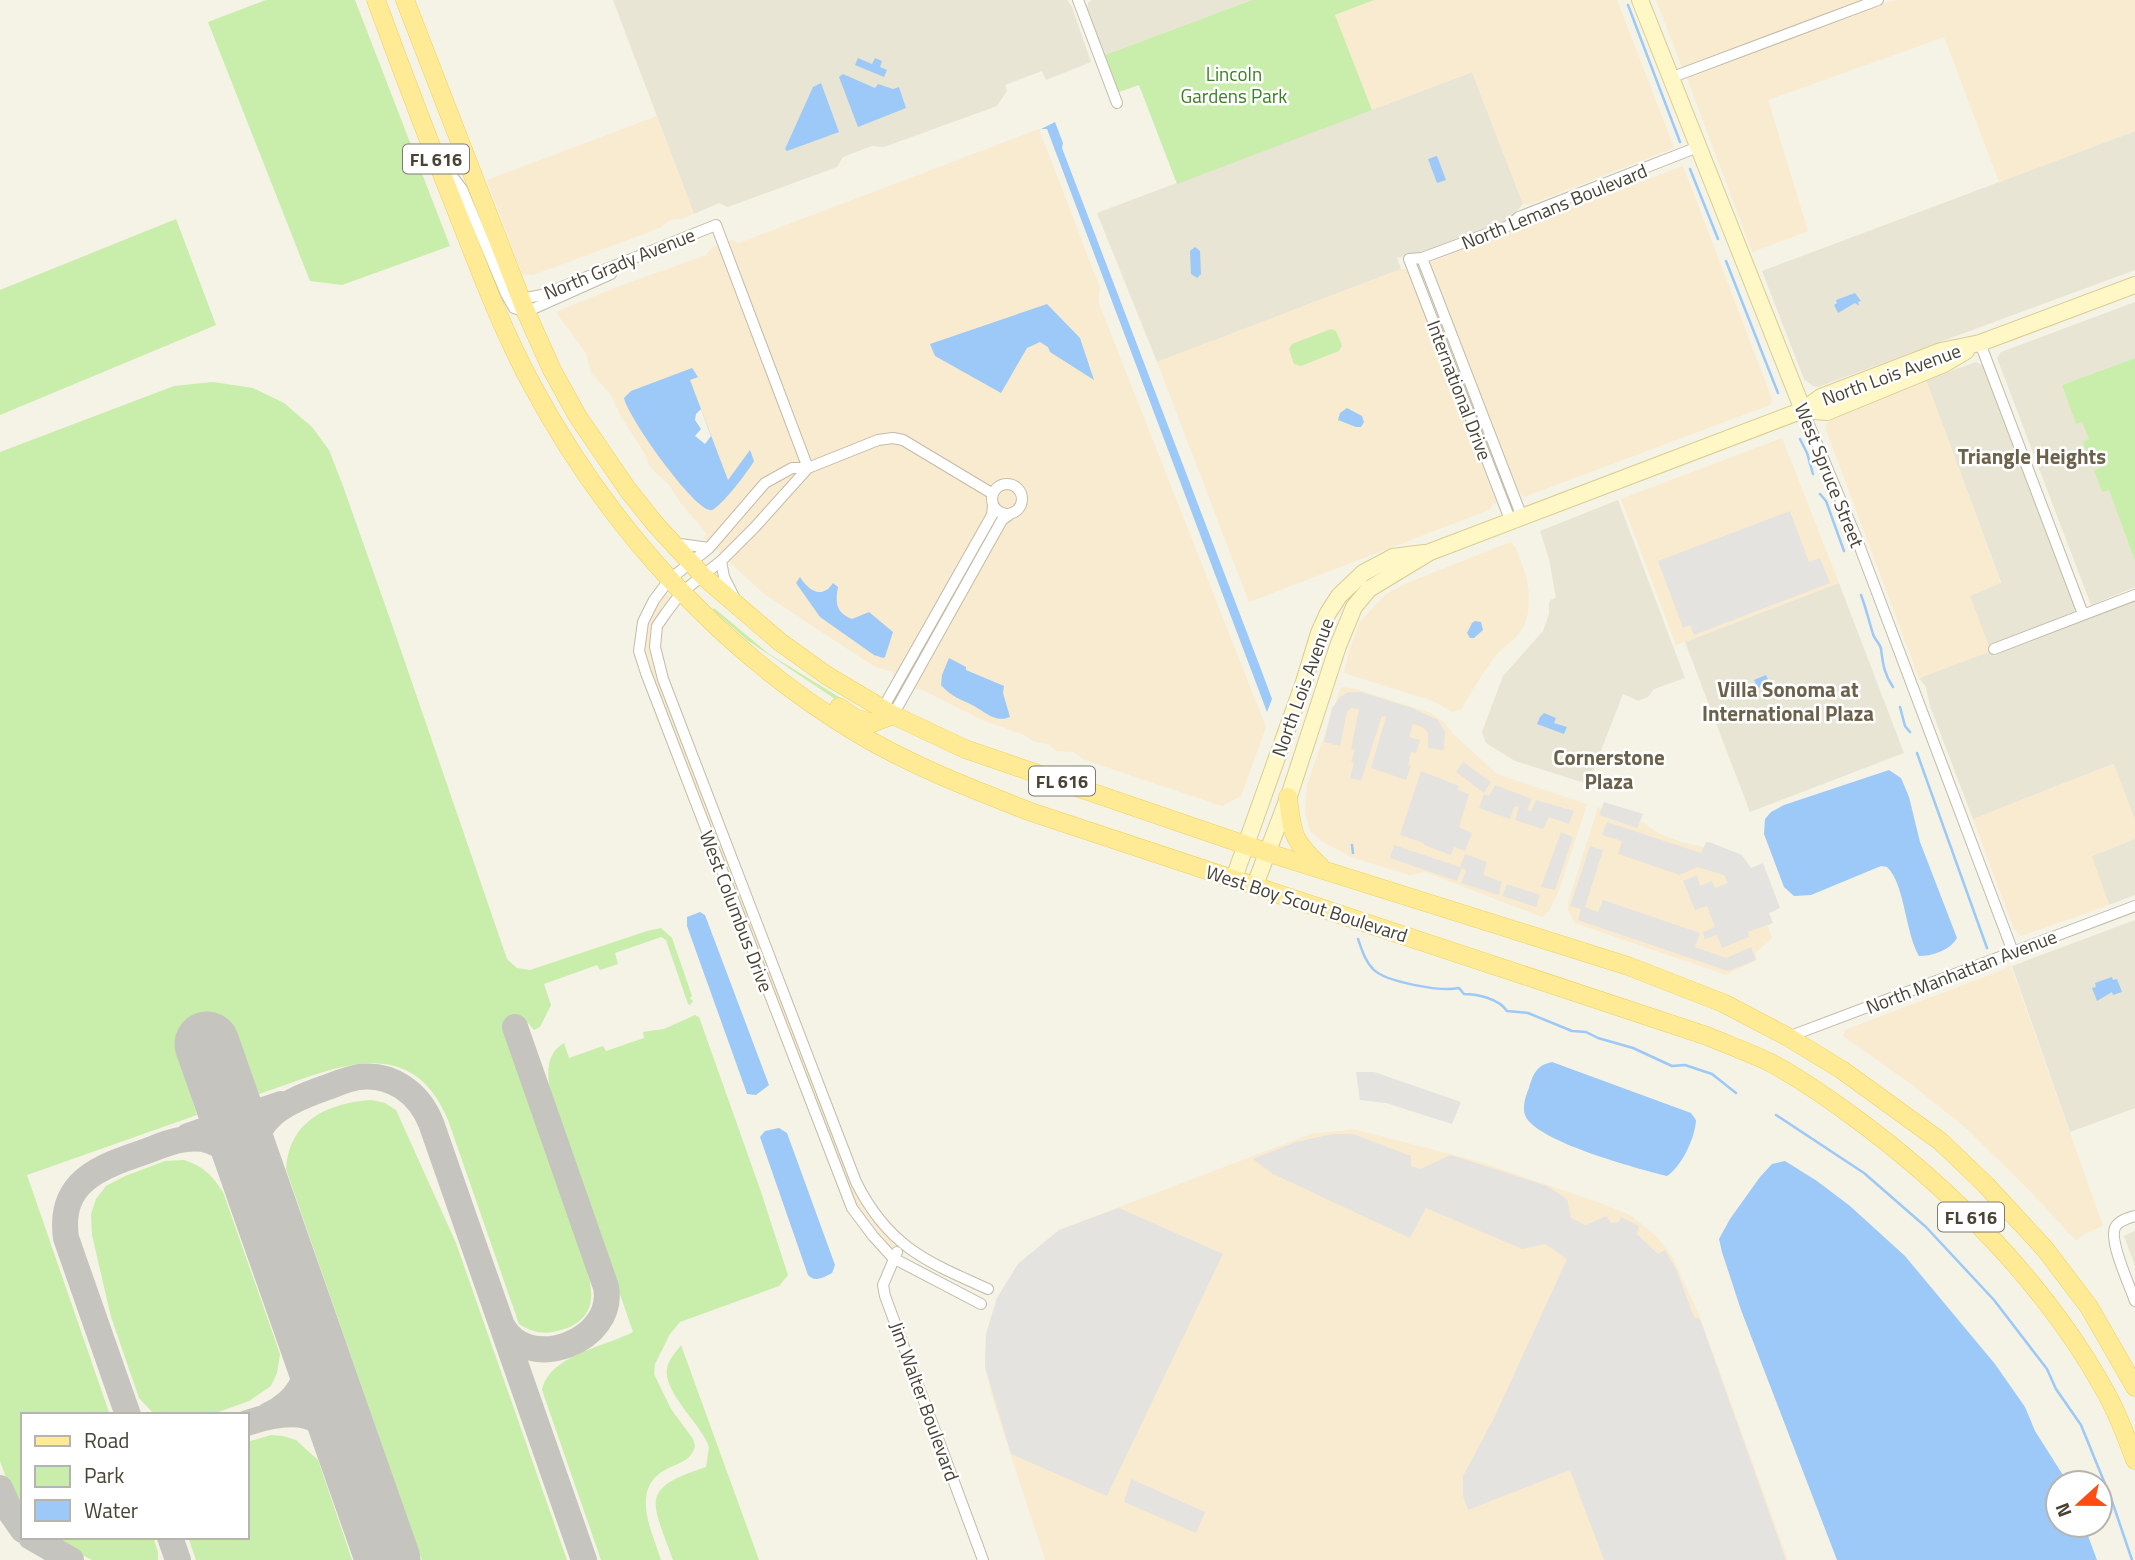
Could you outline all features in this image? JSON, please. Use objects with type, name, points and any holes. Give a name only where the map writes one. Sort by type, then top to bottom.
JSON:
[{"type":"main road","name":"FL 616","points":[[376,0],[431,148]]},
{"type":"main road","name":"FL 616","points":[[405,0],[524,306]]},
{"type":"main road","name":"West Boy Scout Boulevard","points":[[431,148],[499,316],[531,384],[561,436],[620,520],[675,587],[773,676],[857,733],[949,780],[1031,812],[1707,1035],[1771,1063],[1815,1089],[1882,1138],[1926,1172],[1967,1212],[2021,1272],[2085,1360],[2106,1392],[2135,1460]]},
{"type":"main road","name":"West Boy Scout Boulevard","points":[[524,306],[552,370],[578,418],[628,490],[671,543],[696,570],[780,642],[826,675],[888,711],[965,749],[1269,853],[1628,966],[1723,1003],[1788,1037],[1842,1070],[1940,1140],[1986,1185],[2045,1249],[2089,1307],[2133,1377]]},
{"type":"main road","points":[[749,654],[770,660],[855,718],[872,723],[888,711]]},
{"type":"main road","points":[[1288,797],[1296,840],[1325,871]]},
{"type":"main road","points":[[1771,1063],[1788,1037]]},
{"type":"street","points":[[1078,0],[1117,103]]},
{"type":"street","name":"West Spruce Street","points":[[1640,0],[1856,537],[2013,952]]},
{"type":"street","points":[[1670,78],[1878,0]]},
{"type":"street","points":[[431,148],[462,189],[510,303],[514,308],[524,306]]},
{"type":"street","name":"North Lemans Boulevard","points":[[1409,259],[1422,258],[1508,226],[1519,217],[1698,148]]},
{"type":"street","name":"North Grady Avenue","points":[[524,306],[612,273],[648,253],[716,225],[808,468]]},
{"type":"street","name":"International Drive","points":[[1422,258],[1494,445],[1516,520]]},
{"type":"street","name":"International Drive","points":[[1409,259],[1483,450],[1516,520]]},
{"type":"street","name":"North Lois Avenue","points":[[1255,885],[1269,853],[1338,646],[1354,607],[1369,589],[1430,552],[1803,410],[1833,392],[1941,351],[1980,343],[2135,285]]},
{"type":"street","points":[[1437,331],[1449,326]]},
{"type":"street","points":[[1980,343],[2083,614]]},
{"type":"street","points":[[696,570],[709,548],[765,483],[792,468],[808,468],[878,440],[903,440],[993,494]]},
{"type":"street","points":[[1483,450],[1494,445]]},
{"type":"street","points":[[696,570],[721,561],[808,468]]},
{"type":"street","points":[[1006,484],[1012,485],[1020,491],[1021,506],[1002,520],[956,603],[888,711],[940,606],[992,515],[993,494],[997,488],[1006,484]]},
{"type":"street","points":[[993,506],[1000,513],[1009,515]]},
{"type":"street","points":[[671,543],[709,548]]},
{"type":"street","name":"North Lois Avenue","points":[[1234,878],[1328,613],[1339,596],[1363,573],[1393,557],[1430,552]]},
{"type":"street","points":[[721,561],[724,577],[739,607]]},
{"type":"street","name":"West Columbus Drive","points":[[696,570],[675,587],[657,626],[655,647],[663,679],[856,1181],[870,1209],[902,1244],[945,1270],[988,1289]]},
{"type":"street","name":"West Columbus Drive","points":[[696,570],[654,600],[643,622],[639,651],[842,1187],[852,1208],[893,1258],[915,1272],[981,1304]]},
{"type":"street","points":[[1994,649],[2135,595]]},
{"type":"street","points":[[940,606],[956,603]]},
{"type":"street","name":"North Manhattan Avenue","points":[[1788,1037],[2135,906]]},
{"type":"street","points":[[2135,1216],[2121,1221],[2113,1232],[2135,1300]]},
{"type":"street","name":"Jim Walter Boulevard","points":[[902,1244],[893,1258],[883,1285],[984,1560]]},
{"type":"shaded area","points":[[613,0],[1067,0],[1072,7],[1091,62],[1046,80],[1042,71],[1005,85],[1007,91],[997,106],[884,147],[872,146],[848,155],[843,157],[837,167],[728,207],[719,203],[694,214]]},
{"type":"shaded area","points":[[1092,0],[1252,0],[1105,55],[1087,8]]},
{"type":"shaded area","points":[[1374,0],[1617,0],[1674,148],[1531,204],[1523,204],[1472,72],[1372,110],[1335,15]]},
{"type":"shaded area","points":[[1656,0],[1862,0],[1683,70]]},
{"type":"shaded area","points":[[1896,0],[2135,0],[2135,131],[1999,182],[1944,37],[1768,100],[1808,231],[1752,252],[1687,78],[1876,5]]},
{"type":"shaded area","points":[[1472,72],[1523,204],[1508,221],[1436,248],[1397,258],[1401,269],[1157,362],[1097,213]]},
{"type":"shaded area","points":[[657,116],[694,214],[670,220],[660,228],[533,275],[522,274],[487,180]]},
{"type":"shaded area","points":[[1039,129],[1100,288],[1098,301],[1266,727],[1241,796],[1222,806],[1085,760],[1073,752],[1056,751],[1048,744],[1035,742],[1024,735],[980,719],[921,689],[912,690],[893,680],[893,672],[875,667],[764,594],[703,538],[707,534],[670,486],[650,467],[611,395],[591,373],[586,353],[557,314],[558,311],[617,287],[706,255],[713,247],[732,240],[739,243]]},
{"type":"shaded area","points":[[2135,131],[2135,270],[1818,387],[1804,379],[1762,271]]},
{"type":"shaded area","points":[[1683,166],[1772,399],[1770,405],[1524,497],[1517,491],[1431,264]]},
{"type":"shaded area","points":[[1406,269],[1409,273],[1496,498],[1496,504],[1489,510],[1249,602],[1157,362]]},
{"type":"shaded area","points":[[2135,302],[2135,358],[2062,385],[2076,423],[2082,421],[2089,439],[2088,456],[2095,454],[2100,468],[2095,470],[2102,491],[2109,489],[2135,561],[2135,587],[2091,605],[1997,358],[2001,352]]},
{"type":"shaded area","points":[[1976,362],[1984,366],[2074,603],[2075,612],[1989,648],[1969,595],[2001,582],[1926,380]]},
{"type":"shaded area","points":[[1926,380],[2001,583],[1970,596],[1991,651],[1919,678],[1826,425],[1831,420]]},
{"type":"shaded area","points":[[1782,438],[1839,583],[1676,645],[1621,499]]},
{"type":"shaded area","points":[[1618,500],[1685,678],[1654,689],[1648,697],[1638,701],[1623,694],[1588,784],[1515,761],[1486,743],[1482,732],[1503,676],[1543,631],[1549,614],[1550,600],[1556,598],[1549,559],[1540,531]]},
{"type":"shaded area","points":[[1790,511],[1809,562],[1820,558],[1830,583],[1694,635],[1690,625],[1683,628],[1658,561]]},
{"type":"shaded area","points":[[1511,542],[1516,548],[1526,576],[1529,593],[1524,626],[1485,670],[1461,709],[1452,712],[1433,701],[1344,673],[1360,622],[1385,595],[1404,584]]},
{"type":"shaded area","points":[[1839,583],[1904,753],[1750,812],[1685,642]]},
{"type":"shaded area","points":[[666,592],[671,597],[652,624],[649,649],[658,681],[851,1183],[866,1213],[895,1245],[893,1249],[857,1205],[847,1185],[651,671],[645,650],[648,623]]},
{"type":"shaded area","points":[[2135,600],[2135,820],[2113,764],[1973,819],[1930,706],[1926,687],[1919,678],[1991,651],[1993,656]]},
{"type":"shaded area","points":[[1341,687],[1356,689],[1431,713],[1445,723],[1452,733],[1497,774],[1587,804],[1559,890],[1549,911],[1542,917],[1425,872],[1409,875],[1351,857],[1323,842],[1310,831],[1305,812],[1307,785]]},
{"type":"shaded area","points":[[1349,692],[1361,692],[1412,708],[1438,720],[1445,732],[1444,750],[1428,748],[1428,733],[1424,728],[1413,724],[1409,737],[1420,740],[1416,753],[1411,752],[1408,765],[1411,766],[1406,780],[1371,768],[1386,717],[1382,716],[1361,781],[1350,778],[1355,750],[1351,749],[1359,709],[1351,708],[1347,712],[1340,746],[1324,742],[1332,708],[1340,697]]},
{"type":"shaded area","points":[[1463,762],[1491,782],[1484,793],[1456,772]]},
{"type":"shaded area","points":[[2114,764],[2135,820],[2135,839],[2092,856],[2109,905],[2021,936],[2014,929],[1973,819]]},
{"type":"shaded area","points":[[1421,771],[1459,786],[1458,790],[1469,794],[1459,827],[1472,833],[1465,851],[1454,847],[1451,855],[1400,835]]},
{"type":"shaded area","points":[[1495,785],[1532,799],[1527,810],[1531,811],[1536,800],[1574,811],[1569,824],[1549,817],[1543,829],[1515,820],[1519,807],[1515,806],[1510,819],[1479,808],[1484,794],[1489,796]]},
{"type":"shaded area","points":[[1604,802],[1643,814],[1637,828],[1599,815]]},
{"type":"shaded area","points":[[1598,807],[1641,821],[1658,833],[1681,842],[1722,851],[1746,869],[1772,938],[1755,953],[1757,960],[1726,975],[1575,923],[1568,903]]},
{"type":"shaded area","points":[[1607,822],[1701,853],[1706,842],[1709,842],[1742,855],[1751,868],[1763,863],[1780,908],[1769,913],[1773,923],[1748,932],[1749,937],[1722,948],[1717,935],[1705,939],[1703,932],[1715,927],[1707,906],[1695,910],[1683,881],[1697,875],[1700,886],[1712,881],[1715,888],[1728,883],[1724,875],[1697,867],[1680,875],[1618,854],[1622,841],[1602,835]]},
{"type":"shaded area","points":[[1561,832],[1573,837],[1555,890],[1541,887]]},
{"type":"shaded area","points":[[2135,839],[2135,895],[2109,905],[2091,856]]},
{"type":"shaded area","points":[[1394,845],[1460,867],[1465,854],[1487,862],[1483,875],[1502,882],[1499,895],[1461,883],[1466,870],[1462,868],[1457,881],[1390,858]]},
{"type":"shaded area","points":[[1590,846],[1603,850],[1585,907],[1598,912],[1603,900],[1700,933],[1695,947],[1726,958],[1751,947],[1756,960],[1728,971],[1578,920],[1581,909],[1570,906]]},
{"type":"shaded area","points":[[1507,884],[1540,895],[1536,907],[1502,896]]},
{"type":"shaded area","points":[[2135,920],[2135,1108],[2070,1132],[2012,966]]},
{"type":"shaded area","points":[[2010,964],[2103,1226],[2086,1233],[2076,1241],[1967,1129],[1911,1084],[1843,1036],[1845,1030],[2005,969]]},
{"type":"shaded area","points":[[1356,1072],[1374,1072],[1461,1102],[1452,1124],[1386,1103],[1360,1100]]},
{"type":"shaded area","points":[[1353,1129],[1477,1161],[1603,1204],[1632,1216],[1656,1236],[1672,1256],[1699,1315],[1788,1560],[1045,1560],[993,1400],[985,1367],[986,1334],[997,1298],[1018,1264],[1059,1230],[1311,1134]]},
{"type":"shaded area","points":[[1333,1134],[1353,1134],[1411,1156],[1411,1166],[1420,1169],[1451,1155],[1547,1186],[1567,1199],[1571,1218],[1585,1225],[1607,1216],[1610,1223],[1619,1222],[1621,1217],[1639,1226],[1637,1234],[1658,1254],[1665,1250],[1677,1271],[1694,1317],[1700,1319],[1786,1560],[1604,1560],[1570,1470],[1468,1510],[1463,1496],[1463,1476],[1495,1416],[1567,1259],[1545,1244],[1522,1249],[1426,1208],[1410,1238],[1273,1174],[1253,1159],[1296,1142]]},
{"type":"shaded area","points":[[1119,1208],[1223,1254],[1107,1496],[1011,1454],[985,1367],[986,1334],[997,1298],[1018,1264],[1059,1230]]},
{"type":"shaded area","points":[[2135,1231],[2135,1266],[2124,1236]]},
{"type":"shaded area","points":[[1131,1479],[1205,1512],[1196,1533],[1124,1502]]},
{"type":"green space","points":[[266,0],[355,0],[450,246],[342,285],[310,281],[208,22]]},
{"type":"green space","name":"Lincoln Gardens Park","points":[[1252,0],[1374,0],[1335,15],[1372,110],[1177,184],[1139,85],[1119,92],[1105,55]]},
{"type":"green space","points":[[176,219],[216,325],[0,415],[0,290]]},
{"type":"green space","points":[[1331,329],[1336,331],[1342,345],[1339,351],[1301,366],[1294,364],[1289,349],[1292,344]]},
{"type":"green space","points":[[2135,358],[2135,561],[2109,490],[2102,492],[2094,470],[2100,468],[2095,454],[2088,456],[2083,442],[2089,439],[2082,422],[2076,424],[2062,385]]},
{"type":"green space","points":[[213,382],[253,388],[284,403],[312,427],[329,450],[507,959],[517,968],[530,970],[661,928],[672,938],[693,1001],[688,1004],[666,940],[661,937],[615,953],[618,964],[600,970],[597,965],[544,984],[551,1005],[540,1027],[534,1030],[528,1023],[505,1031],[561,1189],[591,1285],[590,1304],[582,1318],[569,1327],[552,1332],[535,1332],[519,1324],[448,1120],[431,1091],[412,1073],[389,1065],[364,1064],[338,1068],[259,1094],[237,1033],[177,1053],[197,1115],[27,1175],[109,1413],[21,1413],[21,1511],[0,1461],[0,452],[174,386]]},
{"type":"green space","points":[[714,608],[769,654],[873,718],[862,717],[747,640],[713,610]]},
{"type":"green space","points":[[695,1015],[699,1017],[788,1275],[779,1286],[680,1322],[670,1334],[655,1364],[654,1374],[671,1409],[693,1439],[695,1446],[686,1460],[658,1475],[646,1496],[648,1522],[661,1560],[601,1560],[542,1390],[547,1378],[567,1360],[633,1332],[550,1091],[549,1064],[554,1052],[564,1043],[569,1058],[603,1046],[606,1051],[644,1038],[643,1032],[664,1029]]},
{"type":"green space","points":[[372,1100],[385,1103],[396,1110],[456,1243],[567,1560],[422,1560],[286,1169],[294,1138],[313,1118],[340,1105]]},
{"type":"green space","points":[[184,1160],[197,1165],[223,1192],[280,1354],[277,1373],[271,1386],[249,1401],[216,1413],[153,1413],[139,1398],[111,1317],[92,1235],[91,1214],[96,1199],[106,1186],[165,1161]]},
{"type":"green space","points":[[681,1345],[759,1560],[673,1560],[656,1510],[656,1500],[660,1491],[669,1483],[706,1467],[709,1447],[667,1378],[669,1362]]},
{"type":"green space","points":[[271,1435],[283,1436],[296,1440],[318,1460],[352,1560],[196,1560],[189,1539],[248,1539],[248,1442]]},
{"type":"green space","points":[[51,1539],[154,1539],[158,1552],[158,1560],[92,1560]]},
{"type":"water","points":[[858,58],[872,64],[875,58],[882,61],[880,67],[887,70],[884,77],[855,65]]},
{"type":"water","points":[[843,74],[875,88],[878,84],[893,89],[899,87],[906,108],[858,127],[839,77]]},
{"type":"water","points":[[821,83],[839,132],[787,151],[785,149],[813,87]]},
{"type":"water","points":[[1055,122],[1063,143],[1062,148],[1272,699],[1267,712],[1047,129],[1041,129]]},
{"type":"water","points":[[1437,156],[1446,180],[1437,183],[1428,159]]},
{"type":"water","points":[[1195,247],[1200,251],[1201,274],[1197,278],[1191,274],[1190,251]]},
{"type":"water","points":[[1855,293],[1861,301],[1858,302],[1859,306],[1855,303],[1838,313],[1834,305],[1836,300]]},
{"type":"water","points":[[1047,304],[1080,338],[1094,380],[1050,352],[1048,347],[1040,342],[1027,348],[1001,393],[935,356],[930,344]]},
{"type":"water","points":[[692,368],[698,377],[690,380],[728,480],[750,450],[754,461],[728,495],[712,510],[704,507],[678,482],[637,424],[624,398],[631,391]]},
{"type":"water","points":[[1347,408],[1362,416],[1364,422],[1361,427],[1338,420],[1340,413]]},
{"type":"water","points":[[800,577],[811,589],[820,592],[833,583],[838,587],[837,603],[843,614],[852,619],[869,612],[893,632],[885,657],[874,655],[820,617],[796,583]]},
{"type":"water","points":[[1475,621],[1481,622],[1483,630],[1470,638],[1467,633]]},
{"type":"water","points":[[949,658],[966,667],[966,670],[1004,686],[1003,693],[1010,717],[1000,719],[991,716],[945,689],[941,685],[942,675]]},
{"type":"water","points":[[1766,675],[1775,695],[1764,700],[1761,687],[1758,688],[1754,680]]},
{"type":"water","points":[[1544,713],[1556,718],[1554,723],[1567,727],[1564,734],[1537,724]]},
{"type":"water","points":[[1889,770],[1901,778],[1909,797],[1920,842],[1957,938],[1946,949],[1930,955],[1919,956],[1914,946],[1898,885],[1887,867],[1881,866],[1811,895],[1794,896],[1784,887],[1764,834],[1765,819],[1784,805]]},
{"type":"water","points":[[700,912],[705,915],[769,1085],[756,1095],[747,1094],[687,926],[687,917]]},
{"type":"water","points":[[2112,977],[2113,980],[2117,979],[2122,992],[2113,995],[2112,992],[2097,1001],[2092,988],[2096,987],[2095,983]]},
{"type":"water","points":[[1552,1062],[1691,1113],[1696,1120],[1693,1135],[1678,1166],[1667,1176],[1634,1167],[1567,1144],[1533,1125],[1524,1112],[1527,1094],[1536,1071]]},
{"type":"water","points":[[779,1128],[787,1133],[835,1265],[832,1273],[820,1278],[814,1279],[808,1275],[760,1137],[765,1131]]},
{"type":"water","points":[[1785,1161],[1850,1206],[1905,1256],[1995,1364],[2025,1407],[2035,1431],[2059,1469],[2044,1469],[2044,1539],[2089,1539],[2097,1560],[1837,1560],[1741,1310],[1719,1239],[1730,1219],[1772,1164]]},
{"type":"pier","points":[[701,409],[711,436],[705,444],[695,436],[701,429],[695,420]]},
{"type":"waterway","points":[[1628,5],[1680,142]]},
{"type":"waterway","points":[[1690,169],[1718,239]]},
{"type":"waterway","points":[[1726,261],[1778,393]]},
{"type":"waterway","points":[[1800,439],[1813,474]]},
{"type":"waterway","points":[[1820,494],[1826,501],[1844,551]]},
{"type":"waterway","points":[[1861,595],[1893,687]]},
{"type":"waterway","points":[[1900,707],[1905,726],[1910,732]]},
{"type":"waterway","points":[[1917,753],[1987,948]]},
{"type":"waterway","points":[[1352,845],[1353,853]]},
{"type":"waterway","points":[[1358,939],[1370,966],[1379,974],[1427,987],[1459,988],[1464,994],[1494,1000],[1507,1011],[1528,1013],[1572,1031],[1586,1032],[1633,1048],[1672,1066],[1685,1065],[1712,1074],[1736,1093]]},
{"type":"waterway","points":[[1776,1115],[1864,1173],[1926,1227],[1994,1300],[2047,1369],[2056,1389],[2081,1425],[2112,1501],[2132,1560]]},
{"type":"taxiway","points":[[503,1327],[515,1341],[531,1348],[549,1349],[568,1345],[584,1336],[598,1323],[605,1306],[606,1287],[515,1027]]},
{"type":"taxiway","points":[[252,1172],[252,1154],[262,1127],[270,1117],[293,1101],[359,1077],[382,1078],[412,1094],[431,1123],[584,1560]]},
{"type":"taxiway","points":[[188,1136],[281,1104]]},
{"type":"taxiway","points":[[127,1413],[66,1238],[65,1219],[69,1203],[76,1190],[98,1171],[180,1140],[195,1138],[217,1144],[236,1156],[252,1172]]},
{"type":"taxiway","points":[[269,1415],[291,1400],[303,1382],[308,1362],[302,1317],[277,1251]]},
{"type":"taxiway","points":[[248,1423],[293,1414],[307,1416],[330,1429],[349,1457],[378,1539]]},
{"type":"taxiway","points":[[0,1488],[11,1513],[21,1527]]},
{"type":"taxiway","points":[[34,1539],[71,1560]]},
{"type":"taxiway","points":[[171,1539],[178,1560]]},
{"type":"runway","points":[[207,1044],[388,1560]]},
{"type":"district","name":"Triangle Heights","points":[[2032,456]]},
{"type":"district","name":"Villa Sonoma at International Plaza","points":[[1788,701]]},
{"type":"district","name":"Cornerstone Plaza","points":[[1609,769]]}]
